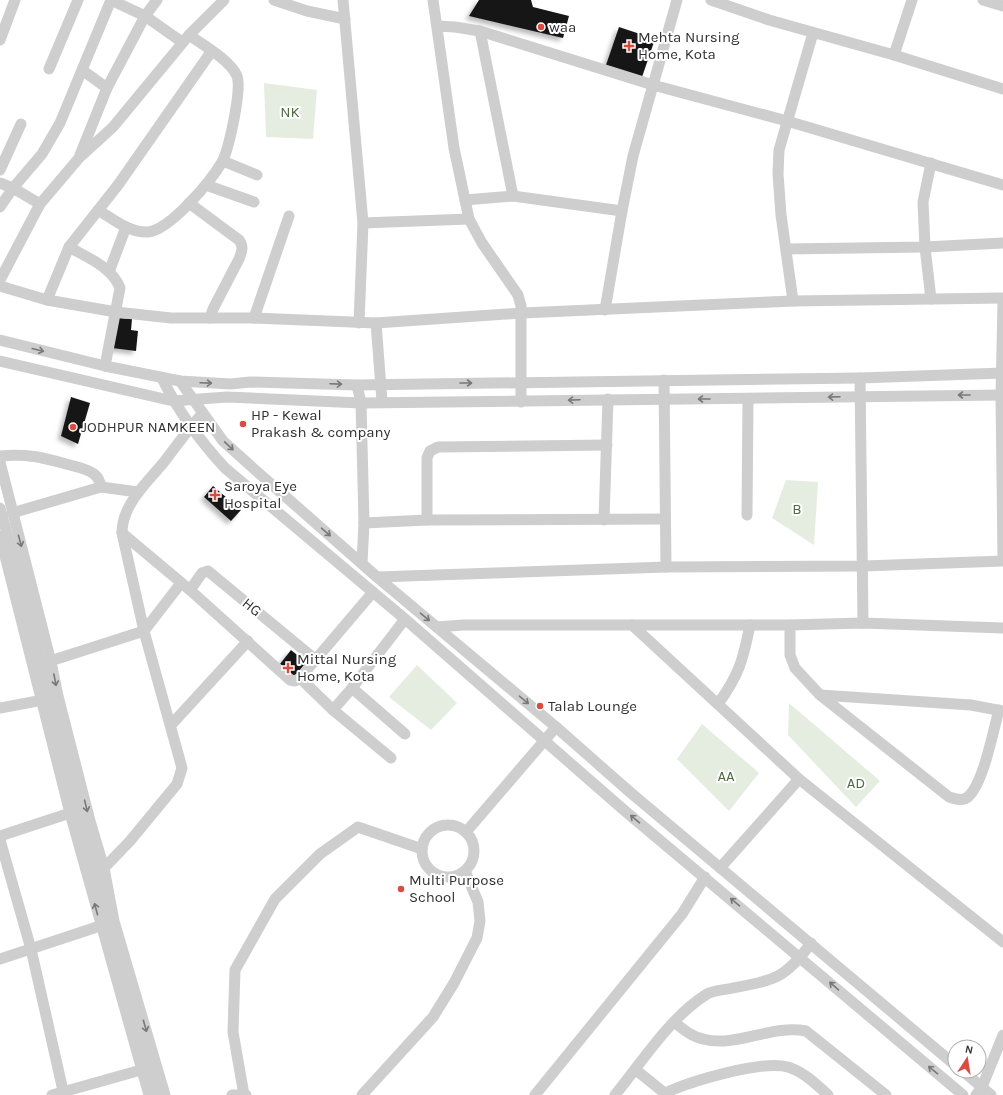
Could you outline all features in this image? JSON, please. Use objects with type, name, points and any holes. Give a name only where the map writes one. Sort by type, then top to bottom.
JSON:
[{"type":"street","points":[[0,40],[15,0]]},
{"type":"street","points":[[49,70],[78,0]]},
{"type":"street","points":[[0,208],[13,188],[42,154],[60,123],[111,0],[145,16],[211,52],[234,69],[238,78],[239,88],[238,104],[223,161],[206,184],[189,203],[168,222],[154,230],[146,232],[126,228],[98,210]]},
{"type":"street","points":[[79,158],[107,88],[145,16],[157,0]]},
{"type":"street","points":[[0,280],[40,204],[79,158],[113,126],[185,38],[224,0]]},
{"type":"street","points":[[343,0],[363,223],[359,323]]},
{"type":"street","points":[[433,0],[454,148],[469,219],[486,249],[518,295],[522,313],[521,402]]},
{"type":"street","points":[[606,310],[622,211],[633,156],[677,0]]},
{"type":"street","points":[[711,0],[813,33],[894,55],[1003,90]]},
{"type":"street","points":[[894,55],[912,0]]},
{"type":"street","points":[[983,0],[1003,6]]},
{"type":"street","points":[[279,1],[307,11],[345,19]]},
{"type":"street","points":[[437,26],[480,30],[653,85],[787,121],[1003,185]]},
{"type":"street","points":[[480,30],[513,196]]},
{"type":"street","points":[[793,301],[778,174],[779,150],[813,33]]},
{"type":"street","points":[[47,300],[70,247],[118,185],[211,52]]},
{"type":"street","points":[[82,70],[107,88]]},
{"type":"street","points":[[0,170],[21,124]]},
{"type":"street","points":[[223,161],[257,175]]},
{"type":"street","points":[[931,163],[923,202],[925,247],[931,299]]},
{"type":"street","points":[[0,183],[13,188],[40,204]]},
{"type":"street","points":[[206,184],[254,202]]},
{"type":"street","points":[[465,200],[513,196],[622,211]]},
{"type":"street","points":[[189,203],[239,240],[242,245],[242,251],[239,259],[213,309],[210,318]]},
{"type":"street","points":[[254,318],[289,216]]},
{"type":"street","points":[[363,223],[469,219]]},
{"type":"street","points":[[109,272],[126,228]]},
{"type":"street","points":[[786,249],[925,247],[1003,243]]},
{"type":"street","points":[[70,247],[109,272],[116,279],[120,288],[105,366]]},
{"type":"street","points":[[0,286],[47,300],[116,312],[171,318],[254,318],[359,323],[522,313],[793,301],[1003,298]]},
{"type":"street","points":[[377,576],[666,567],[864,566],[1003,559],[1003,302]]},
{"type":"street","points":[[376,323],[382,402]]},
{"type":"street","points":[[0,340],[105,366],[180,382],[231,384],[250,382],[357,385],[522,383],[860,378],[1002,373]]},
{"type":"street","points":[[0,361],[173,401],[247,397],[361,403],[521,402],[608,399],[748,400],[861,396],[1002,395]]},
{"type":"street","points":[[162,378],[173,401],[225,468],[545,739],[625,811],[801,957],[963,1095]]},
{"type":"street","points":[[860,378],[864,566],[863,623]]},
{"type":"street","points":[[664,380],[666,567]]},
{"type":"street","points":[[180,382],[223,441],[377,576],[556,727],[631,793],[947,1058]]},
{"type":"street","points":[[357,385],[361,403],[364,523],[362,563]]},
{"type":"street","points":[[604,520],[608,399]]},
{"type":"street","points":[[747,515],[748,400]]},
{"type":"street","points":[[104,868],[125,847],[177,784],[182,768],[144,632],[122,532],[122,523],[138,492],[203,413]]},
{"type":"street","points":[[427,520],[427,458],[430,451],[438,447],[606,446]]},
{"type":"street","points":[[0,456],[18,454],[38,456],[67,464],[93,473],[99,479],[101,487]]},
{"type":"street","points":[[0,462],[90,821],[104,868],[114,920],[165,1095]]},
{"type":"street","points":[[12,513],[101,487],[138,492]]},
{"type":"street","points":[[0,508],[19,577],[70,786],[98,874],[120,971],[156,1095]]},
{"type":"street","points":[[364,523],[427,520],[665,519]]},
{"type":"street","points":[[122,532],[248,641],[285,677],[295,681],[300,678],[316,660],[373,592]]},
{"type":"street","points":[[0,536],[4,566],[34,665],[41,701],[100,926],[149,1095]]},
{"type":"street","points":[[4,566],[25,560]]},
{"type":"street","name":"HG","points":[[144,632],[186,587],[202,573],[208,572],[316,660]]},
{"type":"street","points":[[333,710],[352,688],[405,619]]},
{"type":"street","points":[[437,627],[463,625],[790,625],[863,623],[1003,628]]},
{"type":"street","points":[[632,625],[799,779],[1003,942]]},
{"type":"street","points":[[718,704],[740,668],[750,625]]},
{"type":"street","points":[[790,625],[790,655],[795,668],[820,695],[949,797],[960,800],[969,797],[978,782],[1001,711],[971,705],[820,695]]},
{"type":"street","points":[[34,665],[51,662],[144,632]]},
{"type":"street","points":[[171,725],[248,641]]},
{"type":"street","points":[[300,678],[333,710],[391,758]]},
{"type":"street","points":[[352,688],[405,734]]},
{"type":"street","points":[[0,708],[41,701],[58,696]]},
{"type":"street","points":[[466,832],[556,727]]},
{"type":"street","points":[[720,868],[799,779]]},
{"type":"street","points":[[0,836],[70,813]]},
{"type":"street","points":[[450,825],[460,828],[466,832],[473,843],[474,853],[472,863],[465,871],[456,876],[446,877],[436,874],[426,864],[422,849],[425,839],[431,831],[440,826],[450,825]]},
{"type":"street","points":[[232,1095],[245,1095],[233,1032],[235,970],[275,899],[320,854],[358,827],[422,849]]},
{"type":"street","points":[[0,840],[31,950],[64,1094]]},
{"type":"street","points":[[362,1095],[433,1016],[454,984],[476,938],[480,921],[478,902],[465,871]]},
{"type":"street","points":[[536,1095],[682,914],[705,877]]},
{"type":"street","points":[[0,959],[31,950],[114,920]]},
{"type":"street","points":[[615,1095],[674,1022],[695,1002],[709,993],[762,982],[780,976],[790,969],[811,943]]},
{"type":"street","points":[[674,1022],[686,1032],[703,1040],[724,1040],[794,1028],[806,1031],[886,1095]]},
{"type":"street","points":[[979,1091],[1003,1035]]},
{"type":"street","points":[[636,1070],[666,1094],[684,1084],[777,1065],[804,1074],[828,1095]]},
{"type":"street","points":[[52,1095],[64,1094],[142,1070]]},
{"type":"street","points":[[969,1079],[979,1091],[991,1095]]},
{"type":"green space","name":"NK","points":[[264,83],[317,90],[313,139],[266,137]]},
{"type":"green space","name":"B","points":[[786,480],[818,482],[814,545],[772,518]]},
{"type":"green space","points":[[417,665],[457,703],[431,730],[389,697]]},
{"type":"green space","name":"AD","points":[[789,703],[880,781],[856,807],[788,735]]},
{"type":"green space","name":"AA","points":[[702,724],[759,773],[729,811],[677,759]]},
{"type":"building","name":"waa","points":[[479,0],[531,0],[533,7],[569,16],[563,38],[469,16]]},
{"type":"building","points":[[619,27],[655,39],[642,77],[606,65]]},
{"type":"building","points":[[115,318],[132,319],[131,330],[138,331],[136,351],[112,348]]},
{"type":"building","name":"JODHPUR NAMKEEN","points":[[71,397],[90,403],[78,444],[61,436]]},
{"type":"building","points":[[213,486],[241,510],[231,521],[204,497]]},
{"type":"building","points":[[291,650],[307,663],[296,677],[280,664]]},
{"type":"place","name":"waa","points":[[541,27]]},
{"type":"place","name":"Mehta Nursing Home, Kota","points":[[629,46]]},
{"type":"place","name":"HP - Kewal Prakash & company","points":[[243,424]]},
{"type":"place","name":"JODHPUR NAMKEEN","points":[[73,427]]},
{"type":"place","name":"Saroya Eye Hospital","points":[[215,495]]},
{"type":"place","name":"Mittal Nursing Home, Kota","points":[[288,668]]},
{"type":"place","name":"Talab Lounge","points":[[540,706]]},
{"type":"place","name":"Multi Purpose School","points":[[401,889]]}]
